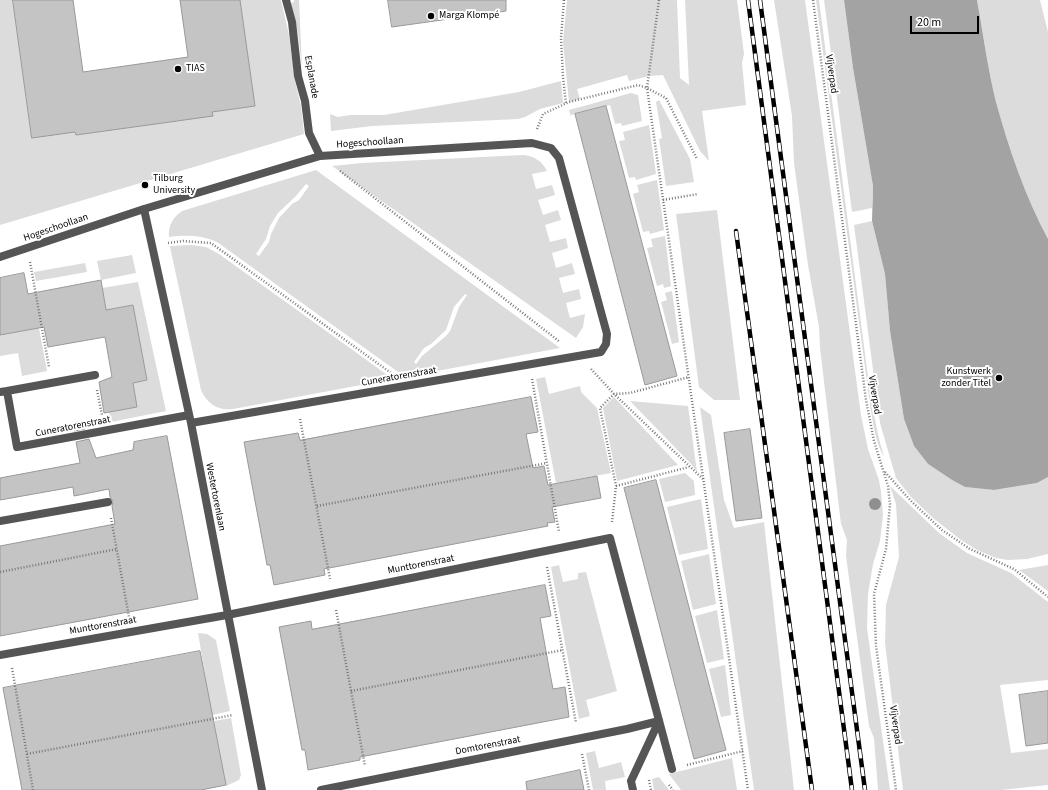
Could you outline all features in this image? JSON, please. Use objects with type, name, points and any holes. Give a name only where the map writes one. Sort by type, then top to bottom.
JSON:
[{"type":"street","name":"Esplanade","points":[[286,0],[292,22],[298,76],[305,101],[309,133],[320,156]]},
{"type":"street","name":"Hogeschoollaan","points":[[0,257],[144,209],[320,156],[532,142],[551,148],[559,158],[607,334],[606,344]]},
{"type":"street","name":"Westertorenlaan","points":[[144,209],[190,419],[262,790]]},
{"type":"street","name":"Cuneratorenstraat","points":[[95,375],[4,392],[18,447],[105,431],[401,387],[530,365],[601,352],[606,344]]},
{"type":"street","points":[[0,521],[108,502]]},
{"type":"street","name":"Munttorenstraat","points":[[0,654],[227,615],[610,538]]},
{"type":"street","points":[[610,538],[672,769]]},
{"type":"street","points":[[633,790],[631,781],[659,721]]},
{"type":"street","name":"Domtorenstraat","points":[[321,790],[627,729],[659,721]]},
{"type":"path","points":[[564,0],[565,7],[561,38],[566,104]]},
{"type":"path","points":[[659,0],[648,88],[748,790]]},
{"type":"path","name":"Vijverpad","points":[[813,0],[866,400],[874,441],[888,486],[890,504],[886,549],[874,594],[874,621],[876,646],[896,790]]},
{"type":"path","points":[[532,142],[543,114],[566,104],[638,85],[648,88],[666,98],[698,159]]},
{"type":"path","points":[[320,156],[579,356],[614,394],[704,480]]},
{"type":"path","points":[[663,200],[698,194]]},
{"type":"path","points":[[152,246],[183,241],[211,243],[399,379],[401,387]]},
{"type":"path","points":[[28,248],[52,383]]},
{"type":"path","points":[[530,365],[562,547]]},
{"type":"path","points":[[95,375],[105,431]]},
{"type":"path","points":[[610,538],[616,486],[600,408],[614,394],[630,393],[689,377]]},
{"type":"path","points":[[317,506],[547,463]]},
{"type":"path","points":[[616,486],[690,466]]},
{"type":"path","points":[[884,472],[912,502],[942,530],[970,548],[1014,569],[1048,597]]},
{"type":"path","points":[[108,502],[132,632]]},
{"type":"path","points":[[0,572],[117,549]]},
{"type":"path","points":[[544,551],[589,790]]},
{"type":"path","points":[[351,691],[563,650]]},
{"type":"path","points":[[9,653],[33,790]]},
{"type":"path","points":[[27,754],[247,712]]},
{"type":"shaded area","points":[[0,0],[13,0],[76,135],[212,116],[212,112],[255,106],[240,0],[281,0],[289,35],[295,81],[301,106],[304,134],[0,225]]},
{"type":"shaded area","points":[[294,0],[299,0],[302,68],[298,34],[291,3],[294,2]]},
{"type":"shaded area","points":[[567,0],[677,0],[680,78],[689,85],[685,0],[737,0],[744,54],[742,63],[746,105],[702,111],[709,161],[700,151],[663,75],[649,76],[629,81],[627,75],[577,89],[580,99],[569,102],[563,42]]},
{"type":"shaded area","points":[[774,0],[805,0],[861,415],[868,449],[879,480],[881,492],[883,515],[880,541],[873,564],[868,594],[867,628],[890,790],[878,790],[874,738],[869,726],[846,556],[847,540],[841,524],[820,348],[819,327],[808,265],[794,163],[792,116]]},
{"type":"shaded area","points":[[816,0],[819,0],[871,400],[884,457],[876,438],[870,405]]},
{"type":"shaded area","points":[[824,0],[844,0],[853,68],[873,186],[872,208],[852,212]]},
{"type":"shaded area","points":[[844,0],[977,0],[990,77],[1001,120],[1025,189],[1048,239],[1048,477],[1037,483],[994,490],[965,487],[928,464],[914,446],[904,419],[890,331],[885,274],[872,221],[873,186],[853,68]]},
{"type":"shaded area","points":[[977,0],[1040,0],[1048,32],[1048,239],[1025,189],[1001,120],[990,77]]},
{"type":"shaded area","points":[[561,81],[563,103],[540,109],[518,119],[372,126],[331,131],[330,114],[338,117],[350,115],[384,115],[519,92]]},
{"type":"shaded area","points":[[631,93],[638,95],[642,121],[622,126],[621,123],[615,124],[610,105],[571,115],[571,117],[569,110]]},
{"type":"shaded area","points":[[659,100],[690,159],[694,182],[666,186],[659,139],[662,138],[656,102]]},
{"type":"shaded area","points":[[649,125],[656,174],[636,180],[635,177],[629,178],[619,141],[625,140],[623,132]]},
{"type":"shaded area","points":[[523,155],[531,157],[543,164],[547,171],[532,174],[536,189],[552,185],[555,195],[538,200],[543,215],[558,210],[561,220],[545,225],[550,242],[566,238],[568,248],[552,253],[556,268],[572,263],[575,274],[559,278],[563,293],[579,289],[581,299],[566,303],[570,318],[585,314],[583,327],[576,338],[332,166],[362,163]]},
{"type":"shaded area","points":[[316,170],[560,348],[405,377],[217,242],[193,236],[169,237],[169,229],[172,222],[182,211]],"holes":[[[306,184],[309,186],[299,200],[292,204],[279,218],[271,234],[269,242],[259,256],[256,254],[266,239],[270,226],[278,213]],[[465,294],[467,295],[459,307],[450,331],[422,356],[416,364],[414,362],[424,348],[431,344],[446,330],[454,307]]]},
{"type":"shaded area","points":[[657,180],[664,230],[650,234],[649,231],[643,232],[633,194],[639,192],[637,185]]},
{"type":"shaded area","points":[[717,210],[740,400],[714,400],[699,387],[676,214]]},
{"type":"shaded area","points":[[872,221],[885,274],[890,331],[904,419],[914,446],[928,464],[965,487],[994,490],[1037,483],[1048,477],[1048,554],[1027,559],[1008,560],[996,558],[977,550],[961,540],[933,518],[911,497],[896,478],[880,423],[854,225]]},
{"type":"shaded area","points":[[665,236],[671,286],[664,288],[663,284],[657,286],[647,248],[653,247],[651,239]]},
{"type":"shaded area","points":[[191,245],[206,247],[219,254],[393,379],[233,409],[223,409],[214,406],[206,399],[201,390],[170,247]]},
{"type":"shaded area","points":[[132,255],[136,273],[101,280],[97,261]]},
{"type":"shaded area","points":[[85,263],[87,272],[36,281],[34,272]]},
{"type":"shaded area","points":[[138,282],[166,411],[111,422],[109,412],[137,407],[133,383],[147,380],[133,305],[106,310],[102,288]]},
{"type":"shaded area","points":[[672,291],[679,342],[672,344],[661,302],[667,300],[665,293]]},
{"type":"shaded area","points":[[39,328],[47,371],[22,376],[18,353],[0,356],[0,335]]},
{"type":"shaded area","points":[[545,377],[549,394],[580,386],[581,392],[597,408],[611,473],[556,483],[536,379]]},
{"type":"shaded area","points":[[614,397],[678,465],[617,481],[603,408]]},
{"type":"shaded area","points":[[630,401],[688,406],[697,472],[692,465]]},
{"type":"shaded area","points":[[700,407],[711,415],[724,500],[734,528],[764,522],[794,790],[754,790]]},
{"type":"shaded area","points":[[685,473],[694,481],[695,495],[665,502],[659,479]]},
{"type":"shaded area","points":[[890,486],[939,533],[967,553],[1011,573],[1048,602],[1048,680],[1000,685],[1011,753],[1048,749],[1048,785],[1001,790],[903,790],[885,643],[886,605],[899,557],[896,504]]},
{"type":"shaded area","points":[[701,499],[708,549],[679,555],[667,507]]},
{"type":"shaded area","points":[[709,554],[716,604],[693,610],[681,561]]},
{"type":"shaded area","points":[[559,565],[563,582],[578,579],[578,573],[586,572],[617,691],[586,700],[590,716],[579,719],[551,567]]},
{"type":"shaded area","points":[[1048,565],[1048,591],[1019,570]]},
{"type":"shaded area","points":[[717,610],[724,659],[707,663],[695,616]]},
{"type":"shaded area","points":[[198,633],[207,634],[216,640],[230,711],[212,715]]},
{"type":"shaded area","points":[[725,665],[731,715],[721,717],[709,669]]},
{"type":"shaded area","points":[[231,718],[241,775],[239,780],[226,786],[214,721]]},
{"type":"shaded area","points":[[595,751],[599,768],[621,762],[625,777],[605,781],[606,790],[593,790],[586,753]]},
{"type":"shaded area","points":[[732,758],[737,790],[681,790],[669,774]]},
{"type":"shaded area","points":[[659,777],[669,790],[654,790],[652,779]]},
{"type":"building","name":"TIAS","points":[[13,0],[73,0],[83,72],[188,57],[180,0],[240,0],[255,106],[212,112],[213,116],[76,135],[75,132],[32,138]]},
{"type":"building","name":"Marga Klompé","points":[[388,0],[506,0],[506,11],[392,27]]},
{"type":"building","points":[[606,106],[677,376],[645,385],[575,114]]},
{"type":"building","points":[[24,273],[28,294],[101,280],[106,310],[133,305],[147,380],[133,383],[137,407],[104,413],[99,382],[112,377],[105,337],[48,347],[44,327],[0,335],[0,278]]},
{"type":"building","points":[[531,397],[538,432],[526,434],[533,468],[544,466],[548,485],[597,476],[601,498],[552,507],[555,522],[547,523],[548,526],[324,569],[325,575],[274,585],[270,565],[267,565],[244,442],[298,433],[300,440]]},
{"type":"building","points":[[82,422],[85,429],[74,431],[73,424]]},
{"type":"building","points":[[750,429],[762,518],[736,521],[724,433]]},
{"type":"building","points":[[167,436],[198,599],[0,636],[0,546],[115,524],[112,506],[113,501],[110,497],[109,489],[74,496],[73,487],[0,500],[0,478],[80,463],[76,442],[89,439],[96,458],[133,450],[134,442]]},
{"type":"building","points":[[656,480],[726,750],[694,759],[624,488]]},
{"type":"building","points":[[545,585],[551,616],[540,618],[549,668],[553,689],[565,687],[569,717],[360,757],[360,760],[308,770],[305,750],[302,750],[279,627],[311,621],[312,629]]},
{"type":"building","points":[[200,651],[226,785],[201,790],[22,790],[3,688]]},
{"type":"building","points":[[1048,691],[1048,743],[1026,746],[1019,695]]},
{"type":"building","points":[[580,770],[584,790],[527,790],[526,782]]},
{"type":"railway","points":[[748,0],[852,790]]},
{"type":"railway","points":[[760,0],[865,790]]},
{"type":"railway","points":[[736,231],[812,790]]},
{"type":"place","name":"Marga Klompé","points":[[431,16]]},
{"type":"place","name":"TIAS","points":[[178,69]]},
{"type":"place","name":"Tilburg University","points":[[145,185]]},
{"type":"place","name":"Kunstwerk zonder Titel","points":[[999,378]]}]
